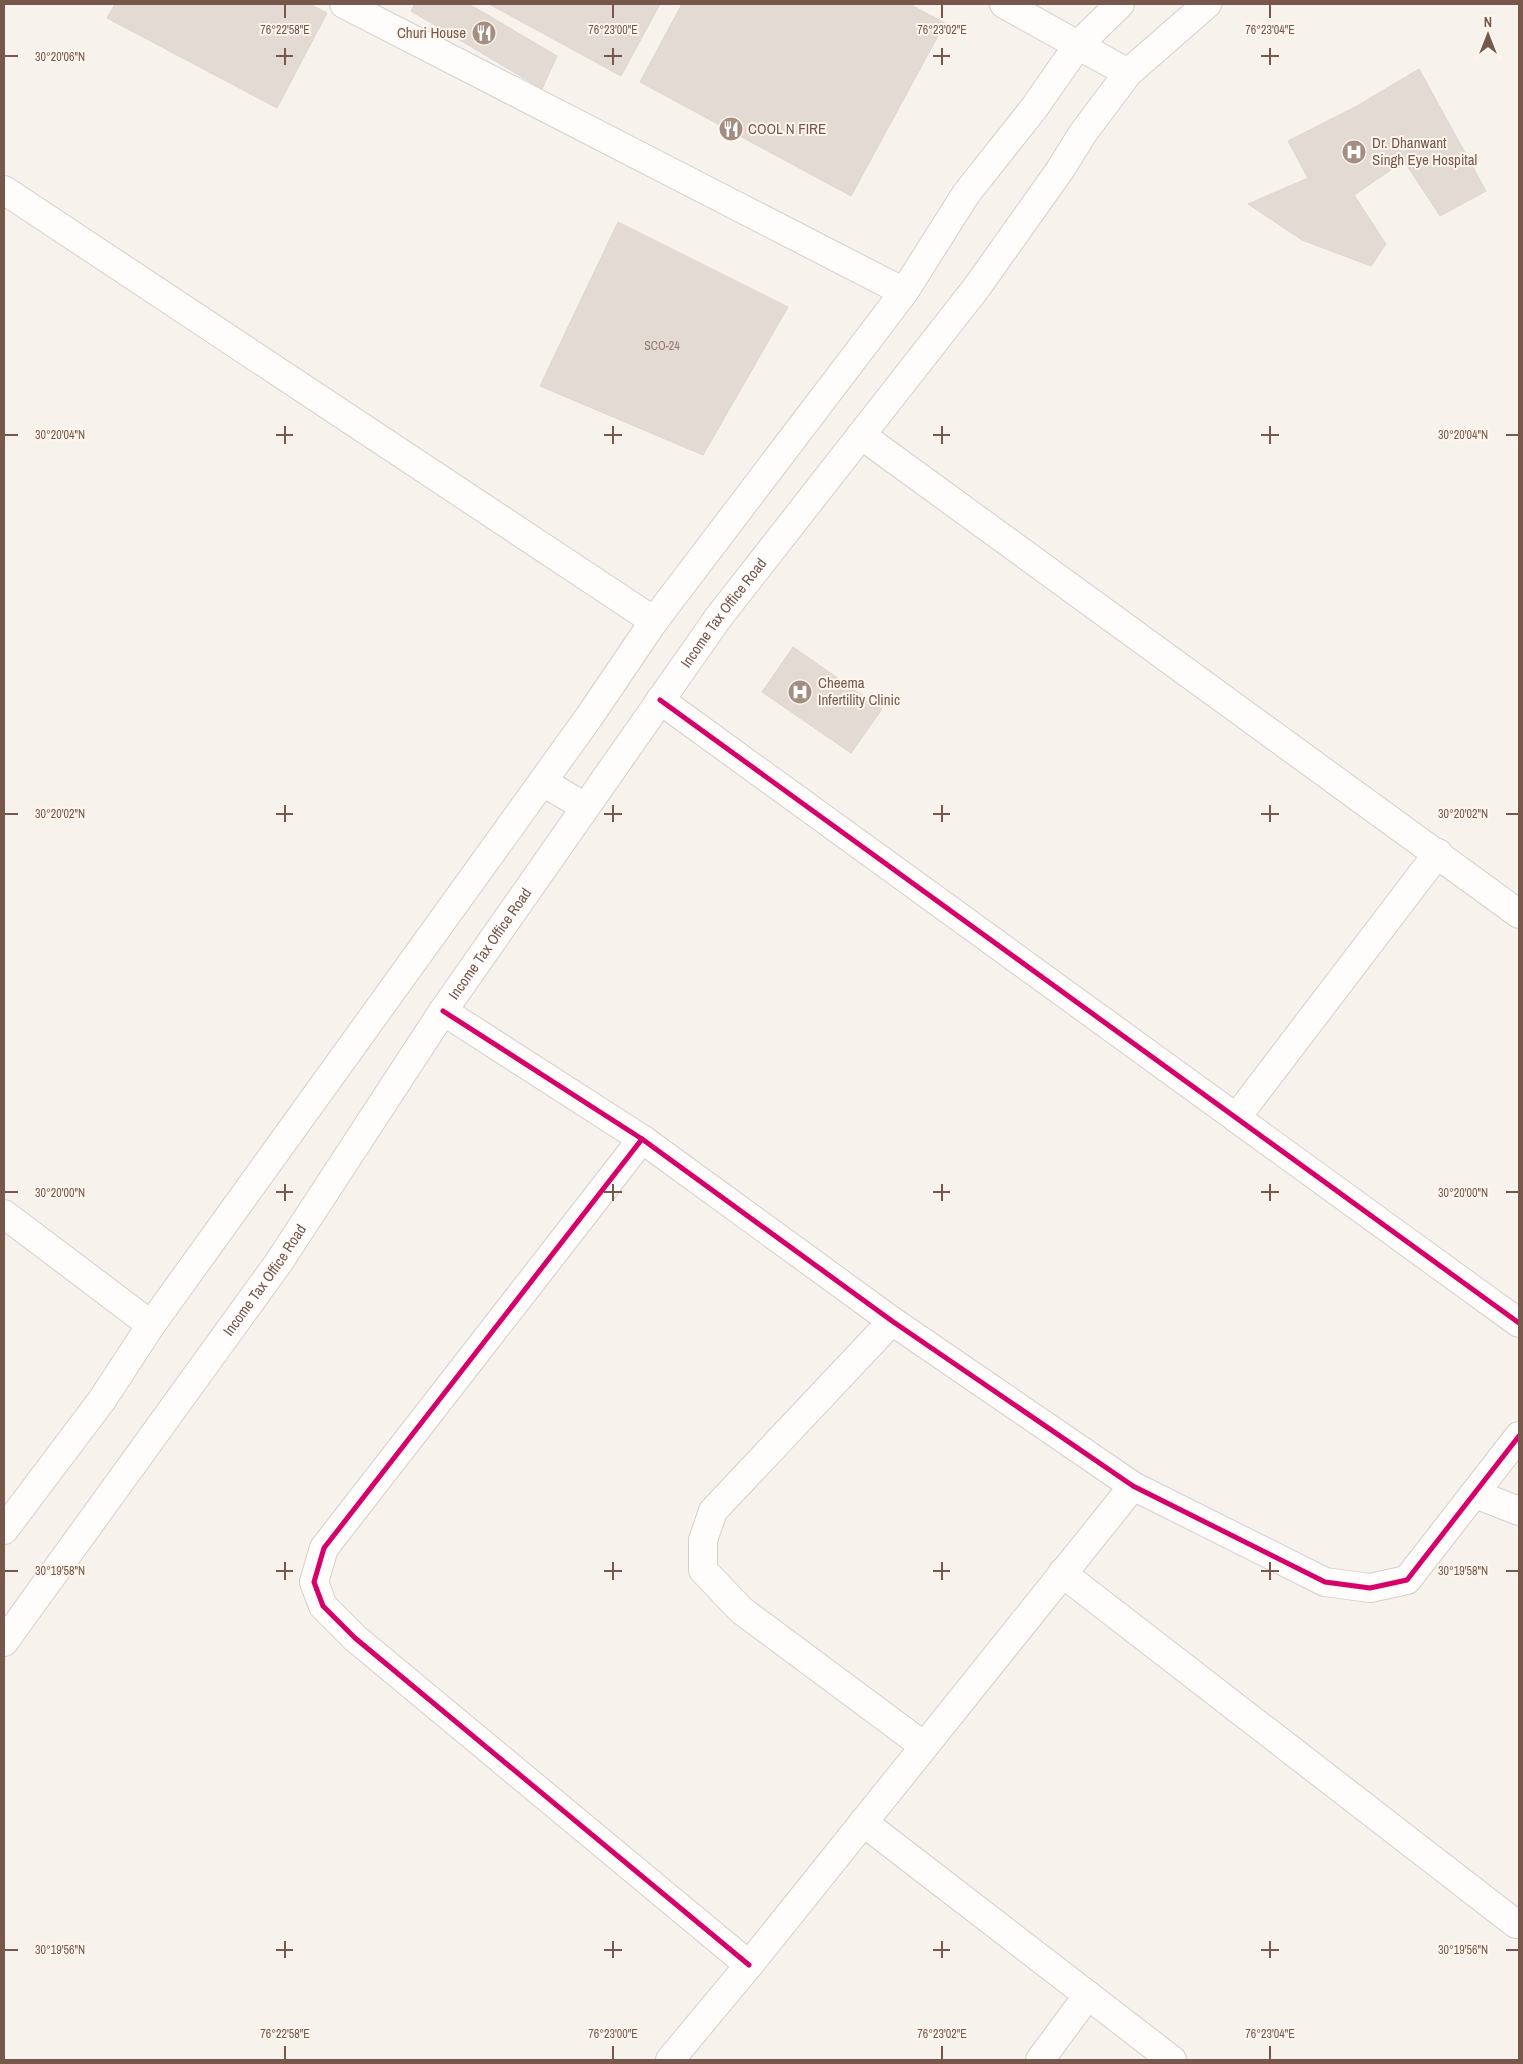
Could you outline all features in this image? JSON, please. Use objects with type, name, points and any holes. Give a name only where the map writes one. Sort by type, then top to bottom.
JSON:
[{"type":"street","points":[[344,4],[904,292]]},
{"type":"street","points":[[1004,4],[1128,73]]},
{"type":"street","points":[[4,1530],[102,1400],[151,1325],[543,782],[654,621],[904,292],[966,194],[1034,108],[1078,45],[1120,4]]},
{"type":"street","name":"Income Tax Office Road","points":[[4,1642],[279,1262],[443,1010],[718,618],[977,287],[1060,170],[1083,133],[1128,73],[1206,4]]},
{"type":"street","points":[[4,190],[654,621]]},
{"type":"street","points":[[861,435],[1438,853],[1519,914]]},
{"type":"street","points":[[660,700],[1519,1323]]},
{"type":"street","points":[[543,782],[585,807]]},
{"type":"street","points":[[1236,1118],[1438,853]]},
{"type":"street","points":[[443,1010],[642,1139],[892,1321],[1133,1486],[1325,1582],[1370,1588],[1408,1580],[1519,1436]]},
{"type":"street","points":[[642,1139],[324,1548],[314,1582],[323,1606],[355,1638],[750,1965]]},
{"type":"street","points":[[4,1214],[151,1325]]},
{"type":"street","points":[[892,1321],[713,1512],[703,1540],[703,1570],[741,1610],[924,1746]]},
{"type":"street","points":[[670,2060],[750,1965],[1133,1486]]},
{"type":"street","points":[[1476,1494],[1519,1511]]},
{"type":"street","points":[[1062,1573],[1516,1924]]},
{"type":"street","points":[[863,1822],[1172,2060]]},
{"type":"street","points":[[1040,2060],[1088,1995]]},
{"type":"building","points":[[115,4],[309,4],[327,13],[277,108],[107,18]]},
{"type":"building","name":"Churi House","points":[[415,4],[469,4],[557,56],[542,89],[411,11]]},
{"type":"building","points":[[489,4],[660,4],[621,76]]},
{"type":"building","points":[[682,4],[909,4],[945,23],[851,196],[640,82]]},
{"type":"building","points":[[1419,69],[1486,191],[1440,216],[1404,161],[1354,195],[1386,244],[1371,266],[1302,240],[1248,204],[1308,178],[1288,141],[1357,106]]},
{"type":"building","points":[[618,222],[788,307],[703,455],[540,386]]},
{"type":"building","points":[[793,647],[882,709],[851,753],[762,692]]},
{"type":"cycle path","points":[[660,700],[1519,1323]]},
{"type":"cycle path","points":[[443,1011],[642,1139],[892,1321],[1133,1486],[1325,1582],[1370,1588],[1407,1580],[1519,1436]]},
{"type":"cycle path","points":[[642,1139],[324,1548],[314,1582],[323,1606],[355,1638],[749,1965]]},
{"type":"place","name":"Churi House","points":[[484,33]]},
{"type":"place","name":"COOL N FIRE","points":[[731,129]]},
{"type":"place","name":"Dr. Dhanwant Singh Eye Hospital","points":[[1354,152]]},
{"type":"place","name":"Cheema Infertility Clinic","points":[[800,692]]}]
